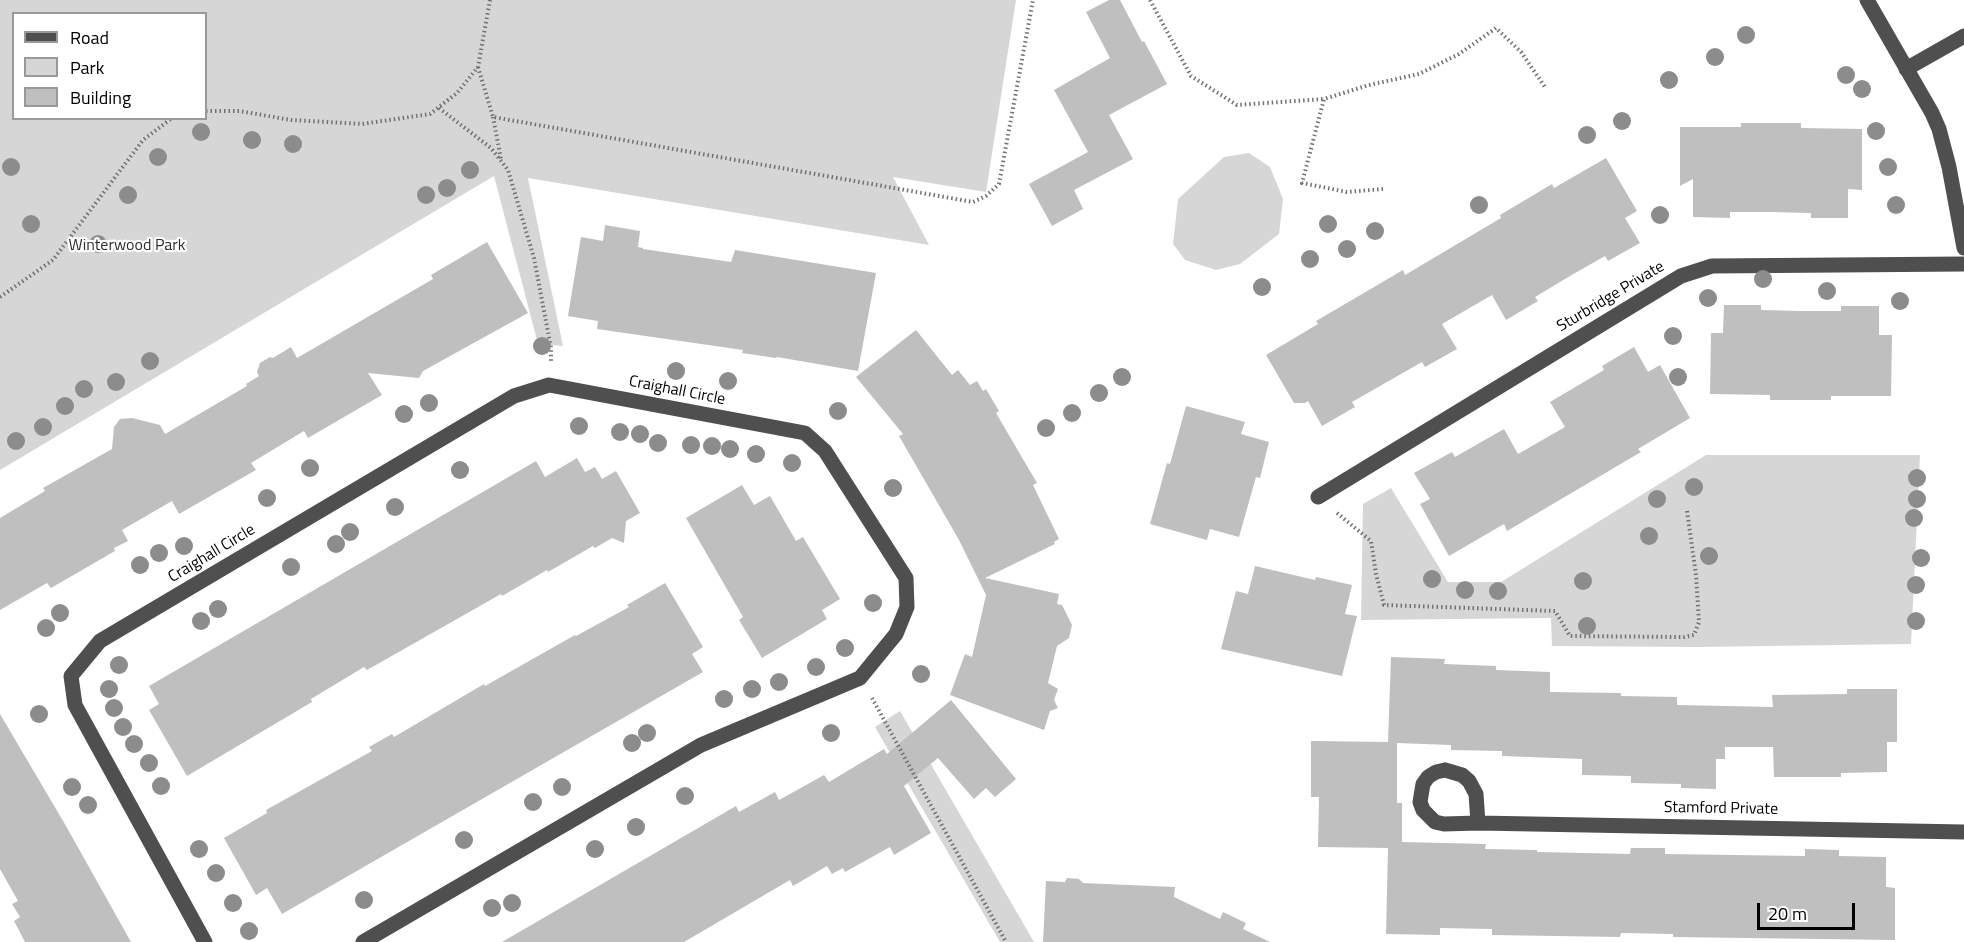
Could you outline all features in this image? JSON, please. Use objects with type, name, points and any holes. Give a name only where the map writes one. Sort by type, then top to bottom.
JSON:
[{"type":"street","points":[[1867,0],[1939,129],[1949,167],[1964,249]]},
{"type":"street","points":[[1906,69],[1964,36]]},
{"type":"street","name":"Sturbridge Private","points":[[1318,497],[1681,276],[1712,266],[1964,264]]},
{"type":"street","name":"Craighall Circle","points":[[205,942],[75,705],[71,676],[100,641],[514,396],[549,386],[805,433],[825,451],[906,579],[907,607],[896,634],[860,678],[701,745],[363,942]]},
{"type":"street","name":"Stamford Private","points":[[1478,823],[1964,831]]},
{"type":"path","points":[[489,0],[478,68],[493,117],[502,162]]},
{"type":"path","points":[[493,117],[973,202],[986,196],[999,184],[1034,0]]},
{"type":"path","points":[[1150,0],[1191,76],[1237,105],[1324,99],[1369,85],[1419,74],[1459,54],[1496,28],[1521,52],[1545,87]]},
{"type":"path","points":[[207,111],[239,111],[291,120],[362,124],[430,114],[457,93],[478,68]]},
{"type":"path","points":[[1324,99],[1302,183],[1347,192],[1383,189]]},
{"type":"path","points":[[439,108],[491,148],[508,170],[534,258],[551,348],[549,386]]},
{"type":"path","points":[[0,297],[53,260],[143,140],[169,120]]},
{"type":"path","points":[[1318,497],[1371,541],[1384,605],[1555,611],[1570,636],[1694,636],[1699,622],[1696,575],[1687,511]]},
{"type":"path","points":[[860,678],[1006,942]]},
{"type":"green space","name":"Winterwood Park","points":[[0,0],[1016,0],[986,192],[893,177],[929,245],[528,178],[563,346],[538,344],[494,176],[0,470]]},
{"type":"green space","points":[[1249,153],[1270,167],[1283,199],[1279,234],[1240,264],[1216,270],[1185,260],[1173,244],[1178,199],[1224,157]]},
{"type":"green space","points":[[1706,455],[1920,455],[1911,644],[1696,647],[1552,646],[1551,618],[1361,620],[1363,504],[1391,488],[1448,582],[1501,582]]},
{"type":"green space","points":[[900,711],[1034,942],[1000,942],[875,727]]},
{"type":"building","points":[[1109,0],[1120,0],[1167,84],[1109,115],[1133,159],[1074,190],[1083,209],[1052,226],[1029,184],[1088,152],[1054,90],[1110,58],[1086,12]]},
{"type":"building","points":[[1741,123],[1801,123],[1801,128],[1862,129],[1862,190],[1848,189],[1848,218],[1811,218],[1811,213],[1770,212],[1730,212],[1730,218],[1693,217],[1693,179],[1680,186],[1680,127],[1741,127]]},
{"type":"building","points":[[1606,158],[1637,211],[1625,218],[1640,243],[1608,261],[1605,256],[1570,276],[1535,297],[1538,301],[1506,320],[1492,295],[1442,324],[1457,349],[1425,367],[1422,362],[1352,402],[1355,407],[1322,426],[1308,401],[1294,403],[1266,355],[1318,324],[1316,321],[1403,270],[1405,275],[1501,218],[1500,215],[1552,184],[1554,188]]},
{"type":"building","points":[[605,225],[640,231],[638,247],[643,249],[731,262],[735,250],[876,273],[858,371],[742,353],[743,350],[597,329],[598,321],[568,316],[581,237],[603,241]]},
{"type":"building","points":[[487,242],[528,313],[423,371],[419,378],[368,373],[382,395],[308,438],[304,431],[251,463],[256,470],[179,514],[172,501],[122,530],[128,541],[114,548],[115,551],[51,588],[47,583],[0,610],[0,518],[45,491],[43,488],[112,449],[114,427],[120,419],[132,418],[160,425],[165,434],[247,386],[246,384],[259,376],[257,372],[260,363],[270,357],[273,358],[291,347],[297,358],[433,279],[431,275]]},
{"type":"building","points":[[1724,305],[1761,305],[1761,310],[1801,311],[1841,311],[1841,306],[1879,306],[1879,335],[1892,335],[1891,396],[1831,396],[1831,400],[1770,400],[1770,395],[1710,394],[1711,333],[1723,333]]},
{"type":"building","points":[[916,330],[952,375],[958,370],[970,385],[977,381],[983,391],[986,389],[999,411],[996,413],[1037,483],[1033,485],[1059,539],[1054,542],[1055,544],[985,578],[1059,594],[1057,604],[1062,605],[1072,625],[1069,638],[1057,646],[1048,683],[1058,689],[1054,700],[1058,708],[1050,711],[1044,730],[950,695],[965,654],[972,657],[986,595],[959,540],[899,436],[903,434],[856,377]]},
{"type":"building","points":[[1634,347],[1648,372],[1660,365],[1690,418],[1638,449],[1641,452],[1507,531],[1504,524],[1449,556],[1420,504],[1430,499],[1414,473],[1452,452],[1455,457],[1504,429],[1518,454],[1565,427],[1550,402],[1604,370],[1602,366]]},
{"type":"building","points":[[1186,406],[1245,422],[1241,434],[1269,442],[1260,478],[1256,477],[1239,537],[1210,529],[1207,540],[1150,524]]},
{"type":"building","points":[[577,458],[585,472],[595,467],[602,479],[616,471],[640,513],[626,521],[624,543],[612,538],[595,548],[593,546],[502,596],[501,594],[367,670],[364,667],[311,699],[312,702],[187,776],[149,710],[159,704],[149,686],[536,461],[545,477]]},
{"type":"building","points":[[742,485],[754,505],[770,496],[796,541],[803,537],[840,599],[822,610],[827,619],[762,658],[739,620],[743,617],[686,518]]},
{"type":"building","points":[[1255,566],[1315,580],[1316,577],[1352,585],[1345,614],[1357,616],[1342,676],[1221,649],[1236,591],[1248,594]]},
{"type":"building","points":[[665,583],[703,647],[692,654],[703,672],[282,914],[267,888],[256,895],[224,838],[267,813],[266,810],[372,751],[369,747],[392,734],[394,737],[484,684],[485,686],[629,607],[627,605]]},
{"type":"building","points":[[1391,657],[1445,659],[1444,664],[1496,666],[1496,670],[1550,672],[1550,692],[1677,697],[1677,705],[1773,707],[1772,695],[1847,694],[1847,689],[1897,689],[1897,742],[1887,742],[1887,772],[1841,773],[1841,777],[1774,777],[1773,747],[1725,747],[1725,759],[1716,759],[1716,789],[1681,788],[1681,784],[1631,783],[1631,776],[1582,775],[1582,759],[1502,756],[1502,751],[1451,750],[1451,745],[1397,743],[1397,803],[1402,803],[1402,842],[1486,844],[1485,849],[1537,850],[1537,852],[1630,854],[1631,848],[1665,848],[1665,854],[1805,856],[1805,849],[1839,850],[1839,856],[1886,857],[1886,887],[1895,888],[1895,940],[1673,937],[1673,934],[1621,933],[1620,937],[1492,935],[1492,929],[1440,928],[1440,935],[1386,934],[1388,848],[1318,847],[1319,797],[1311,797],[1311,741],[1388,742]]},
{"type":"building","points":[[951,700],[1016,779],[995,797],[986,788],[974,799],[938,758],[904,786],[931,833],[894,855],[890,847],[845,872],[843,868],[832,874],[827,866],[793,886],[790,880],[684,942],[502,942],[736,806],[739,812],[775,792],[779,800],[824,775],[829,782],[884,749],[887,754]]},
{"type":"building","points":[[0,714],[131,942],[25,942],[14,921],[20,917],[12,904],[18,901],[0,869]]},
{"type":"building","points":[[1067,878],[1079,879],[1083,883],[1175,887],[1174,897],[1220,919],[1223,912],[1246,923],[1243,929],[1270,942],[1043,942],[1046,881],[1065,882]]}]
